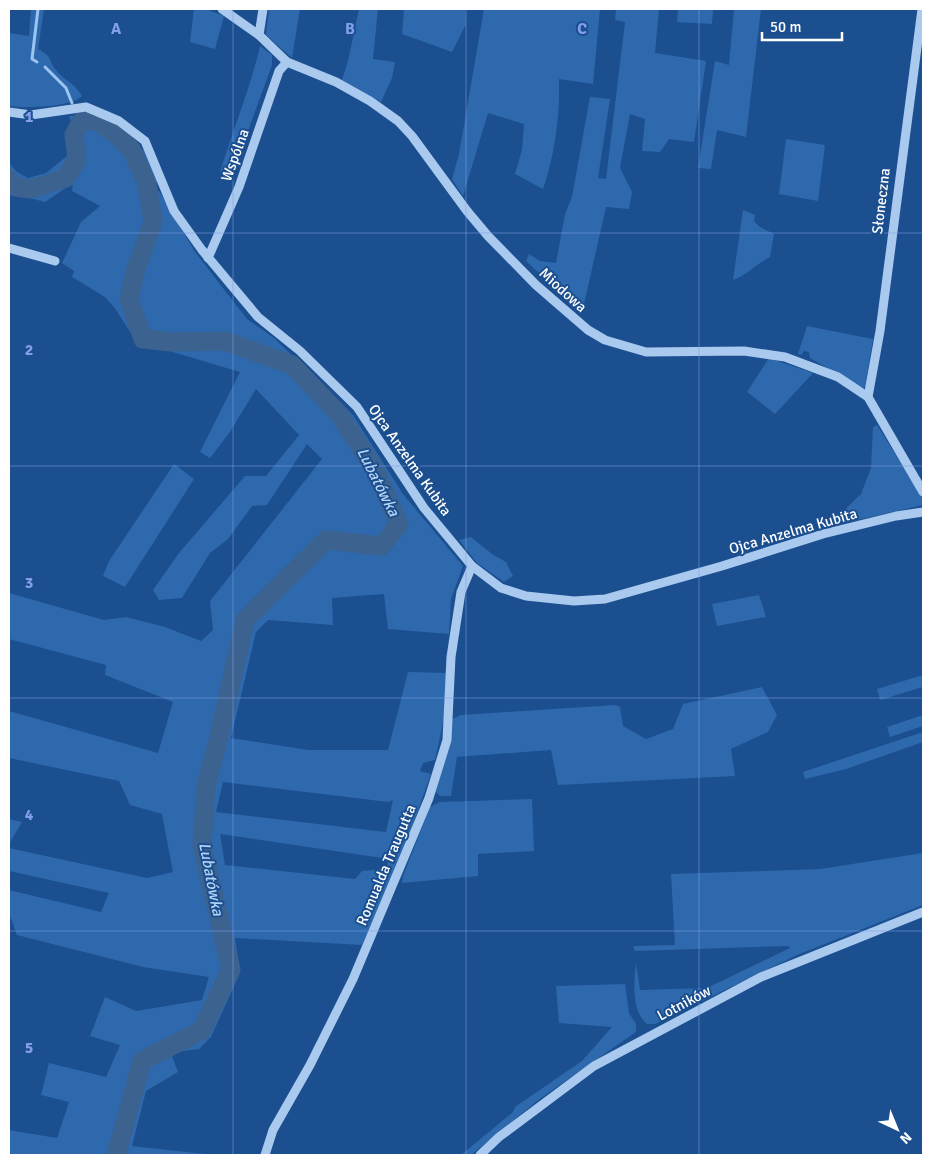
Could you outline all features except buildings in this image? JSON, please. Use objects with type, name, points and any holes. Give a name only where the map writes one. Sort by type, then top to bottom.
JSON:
[{"type":"street","name":"Miodowa","points":[[222,9],[259,35],[287,62],[336,82],[370,101],[398,121],[412,136],[488,236],[536,285],[588,330],[605,340],[646,352],[744,351],[785,357],[838,377],[868,397],[923,492]]},
{"type":"street","points":[[259,35],[263,9]]},
{"type":"street","name":"Słoneczna","points":[[868,397],[880,331],[903,135],[922,9]]},
{"type":"street","name":"Wspólna","points":[[208,258],[239,186],[279,71],[287,62]]},
{"type":"street","name":"Ojca Anzelma Kubita","points":[[9,112],[30,115],[86,107],[119,121],[145,141],[174,210],[208,258],[258,317],[300,351],[357,407],[405,482],[472,566],[501,588],[526,596],[574,601],[605,599],[722,566],[823,534],[896,516],[923,512]]},
{"type":"street","points":[[9,248],[55,261]]},
{"type":"street","name":"Romualda Traugutta","points":[[265,1155],[273,1130],[310,1065],[353,979],[429,798],[447,740],[450,657],[461,592],[472,566]]},
{"type":"street","name":"Lotników","points":[[480,1155],[499,1137],[594,1066],[761,977],[923,912]]},
{"type":"shaded area","points":[[31,9],[44,9],[38,49],[48,56],[59,73],[79,91],[82,96],[76,100],[47,106],[9,106],[9,33],[29,36]]},
{"type":"shaded area","points":[[194,9],[206,9],[224,16],[215,49],[190,42]]},
{"type":"shaded area","points":[[269,9],[300,9],[292,58],[266,35]]},
{"type":"shaded area","points":[[359,9],[378,9],[373,59],[395,62],[392,78],[381,102],[342,80]]},
{"type":"shaded area","points":[[404,9],[465,9],[466,24],[452,52],[402,34]]},
{"type":"shaded area","points":[[484,9],[600,9],[593,84],[559,79],[556,135],[551,163],[543,189],[515,174],[522,150],[524,124],[488,113],[463,196],[452,179],[459,154]]},
{"type":"shaded area","points":[[616,9],[659,9],[655,53],[706,61],[694,142],[669,139],[660,152],[642,151],[645,119],[630,114],[620,168],[632,192],[629,209],[606,207],[582,313],[526,261],[529,254],[540,261],[556,263],[565,214],[572,197],[590,97],[610,99],[598,178],[606,179],[625,22],[615,20]]},
{"type":"shaded area","points":[[678,9],[713,9],[712,24],[677,22]]},
{"type":"shaded area","points":[[734,9],[761,9],[746,137],[717,130],[711,169],[698,168],[715,61],[729,65]]},
{"type":"shaded area","points":[[260,46],[272,55],[272,65],[231,178],[220,172]]},
{"type":"shaded area","points":[[69,116],[92,116],[120,128],[145,152],[158,182],[144,186],[145,195],[159,191],[195,252],[247,319],[274,338],[353,415],[403,494],[463,566],[451,599],[449,634],[388,629],[384,594],[332,598],[333,625],[268,620],[256,632],[231,738],[308,750],[388,750],[408,672],[446,673],[446,709],[435,760],[423,763],[420,771],[431,774],[402,855],[362,945],[235,938],[240,973],[211,1037],[199,1049],[177,1052],[172,1056],[178,1072],[146,1091],[132,1146],[214,1155],[9,1155],[9,1130],[57,1138],[69,1102],[41,1095],[49,1063],[106,1077],[120,1045],[90,1036],[105,997],[136,1011],[202,1000],[209,977],[143,967],[17,935],[9,913],[9,890],[101,912],[109,893],[9,871],[9,848],[147,878],[173,872],[162,814],[130,805],[119,781],[9,758],[9,711],[158,753],[173,702],[105,675],[106,665],[9,639],[9,593],[104,620],[126,617],[165,627],[201,641],[213,630],[210,601],[322,459],[307,444],[267,505],[252,506],[228,539],[210,553],[182,598],[159,600],[153,590],[179,553],[245,476],[266,476],[299,435],[256,389],[230,432],[210,458],[200,452],[240,372],[136,341],[114,307],[105,297],[72,277],[74,271],[62,263],[81,222],[100,206],[72,191],[73,183],[45,202],[9,193],[9,163],[17,172],[28,178],[46,173],[67,156],[73,126]],"holes":[[[223,782],[388,802],[393,800],[386,832],[216,812]],[[220,834],[389,859],[386,869],[362,871],[355,879],[225,865]]]},
{"type":"shaded area","points":[[786,139],[825,145],[818,201],[779,194]]},
{"type":"shaded area","points":[[743,210],[755,215],[754,221],[760,227],[774,234],[770,257],[733,280]]},
{"type":"shaded area","points":[[807,326],[873,339],[865,387],[862,388],[810,358],[809,352],[804,351],[801,355],[798,354]]},
{"type":"shaded area","points":[[769,358],[813,373],[775,414],[747,392]]},
{"type":"shaded area","points":[[877,425],[923,498],[923,505],[835,525],[831,523],[861,494],[871,468],[873,427]]},
{"type":"shaded area","points":[[174,464],[194,479],[125,587],[103,576],[109,561]]},
{"type":"shaded area","points":[[471,537],[492,554],[506,562],[513,576],[504,582],[477,563],[459,540]]},
{"type":"shaded area","points":[[759,595],[766,617],[717,626],[712,604]]},
{"type":"shaded area","points":[[923,675],[923,687],[880,700],[877,689]]},
{"type":"shaded area","points":[[762,687],[777,715],[768,732],[731,749],[735,776],[558,785],[551,750],[457,757],[451,796],[440,796],[436,792],[452,719],[461,715],[615,705],[620,707],[623,726],[646,739],[673,729],[683,704]]},
{"type":"shaded area","points":[[923,715],[923,726],[890,737],[887,727]]},
{"type":"shaded area","points":[[923,732],[923,742],[846,769],[805,779],[803,772]]},
{"type":"shaded area","points":[[532,799],[534,851],[478,854],[478,876],[402,883],[430,807],[440,802]]},
{"type":"shaded area","points":[[9,819],[22,822],[9,844]]},
{"type":"shaded area","points":[[923,853],[923,905],[797,955],[655,1024],[647,1024],[638,1012],[635,996],[636,963],[640,990],[707,988],[790,948],[788,946],[635,951],[633,946],[675,945],[671,874],[820,869]]},
{"type":"shaded area","points":[[625,984],[629,1013],[636,1024],[636,1032],[541,1098],[471,1155],[461,1155],[513,1112],[515,1107],[582,1061],[612,1027],[559,1023],[556,986]]},
{"type":"waterway","points":[[37,62],[32,59],[38,9]]},
{"type":"waterway","points":[[45,67],[66,88],[72,103]]},
{"type":"waterway","name":"Lubatówka","points":[[78,116],[81,122]]},
{"type":"waterway","name":"Lubatówka","points":[[9,179],[15,187],[31,189],[66,178],[77,159],[74,135],[81,122],[95,120],[116,134],[131,149],[147,183],[153,222],[136,269],[129,299],[143,339],[172,342],[225,341],[292,365],[339,414],[376,472],[399,524],[382,546],[326,540],[245,620],[218,741],[206,785],[202,846],[231,969],[202,1030],[142,1061],[116,1155]]}]
